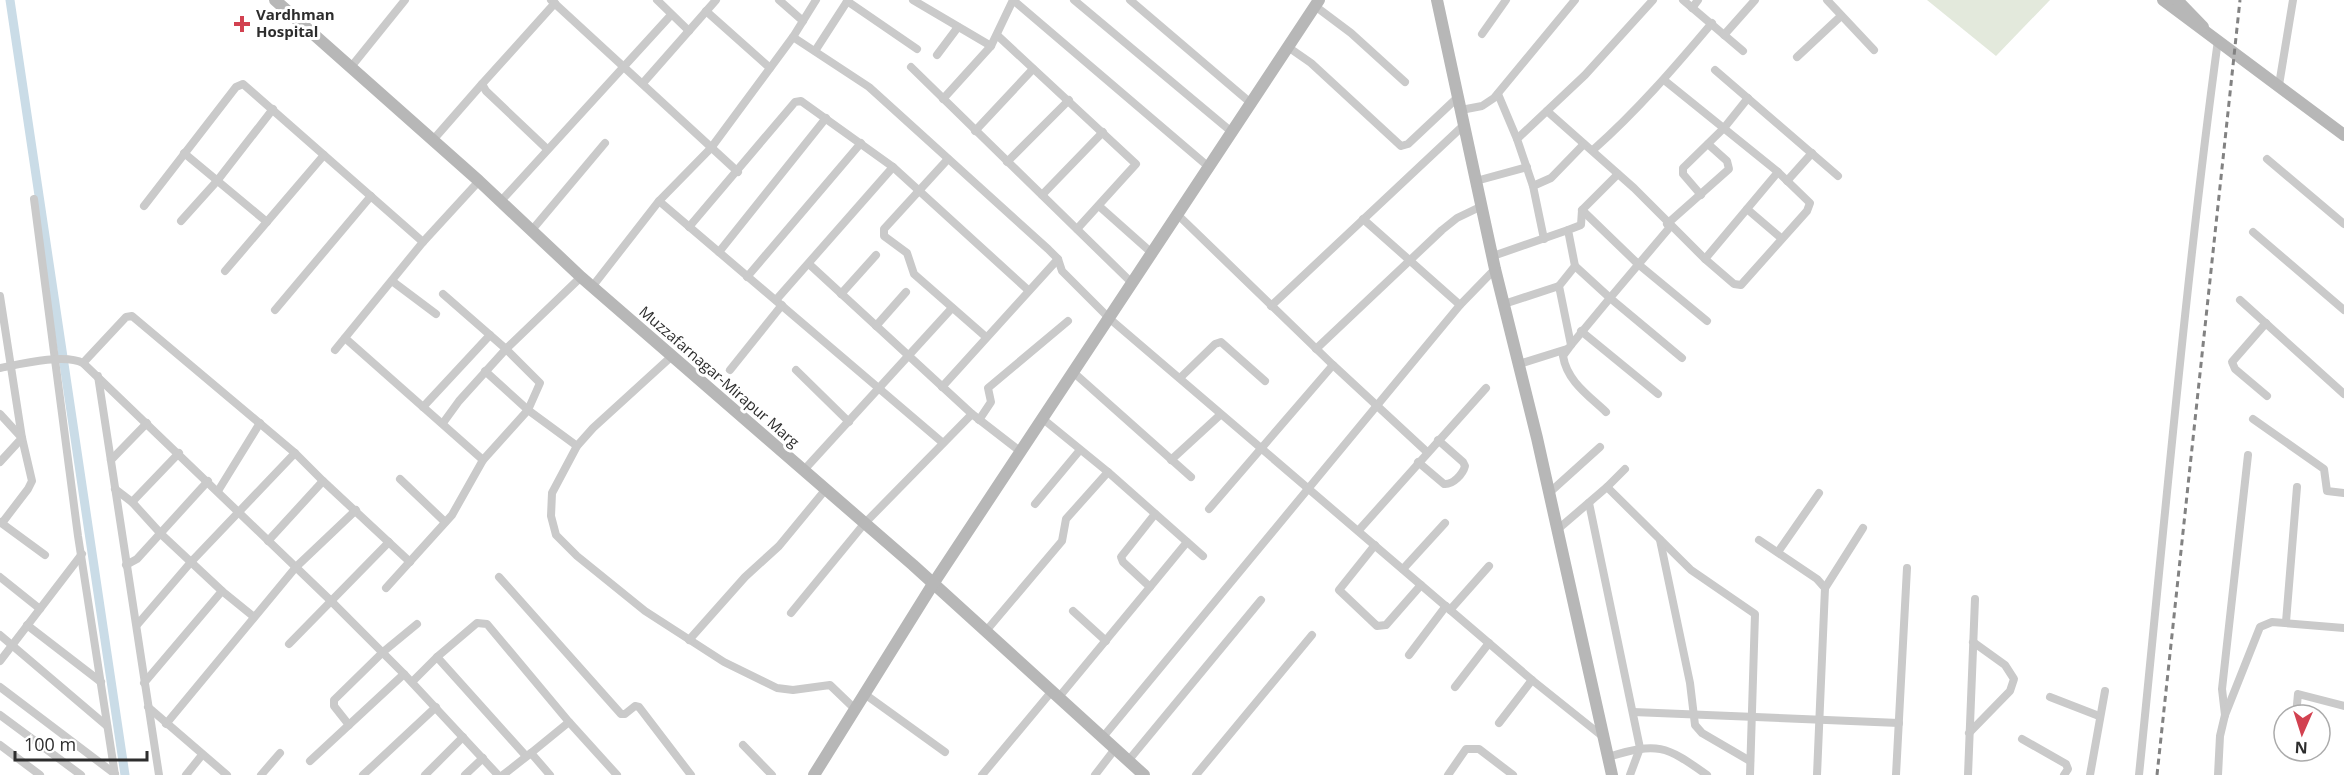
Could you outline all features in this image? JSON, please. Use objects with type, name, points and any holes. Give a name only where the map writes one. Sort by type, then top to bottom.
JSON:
[{"type":"main road","name":"Muzzafarnagar-Mirapur Marg","points":[[275,0],[434,140],[592,287],[826,489],[1144,775]]},
{"type":"main road","points":[[1437,0],[1494,262],[1549,493],[1612,775]]},
{"type":"main road","points":[[2163,0],[2181,16],[2205,30],[2344,135]]},
{"type":"main road","points":[[2178,0],[2199,20],[2205,30]]},
{"type":"main road","points":[[814,775],[866,695],[933,584],[1233,134],[1317,3]]},
{"type":"street","points":[[351,68],[405,0]]},
{"type":"street","points":[[657,0],[688,31]]},
{"type":"street","points":[[643,83],[716,0]]},
{"type":"street","points":[[779,0],[803,21]]},
{"type":"street","points":[[592,287],[659,201],[711,148],[793,37],[816,0]]},
{"type":"street","points":[[913,0],[991,46]]},
{"type":"street","points":[[943,99],[991,46],[1013,0],[1210,168]]},
{"type":"street","points":[[1074,0],[1233,134]]},
{"type":"street","points":[[1130,0],[1251,104]]},
{"type":"street","points":[[1482,34],[1506,0]]},
{"type":"street","points":[[1288,47],[1311,63],[1401,146],[1408,144],[1460,104],[1482,106],[1498,94],[1575,0]]},
{"type":"street","points":[[1517,139],[1585,75],[1653,0]]},
{"type":"street","points":[[1683,0],[1743,51]]},
{"type":"street","points":[[1692,8],[1698,0]]},
{"type":"street","points":[[1724,35],[1755,0]]},
{"type":"street","points":[[1827,0],[1874,50]]},
{"type":"street","points":[[2279,85],[2293,0]]},
{"type":"street","points":[[815,51],[847,1],[917,49]]},
{"type":"street","points":[[434,140],[557,2],[738,172]]},
{"type":"street","points":[[1317,3],[1405,82]]},
{"type":"street","points":[[706,11],[770,68]]},
{"type":"street","points":[[501,201],[671,15]]},
{"type":"street","points":[[1797,57],[1841,16]]},
{"type":"street","points":[[1593,150],[1664,80],[1712,24]]},
{"type":"street","points":[[937,55],[958,27]]},
{"type":"street","points":[[997,35],[1136,164],[1077,229]]},
{"type":"street","points":[[793,37],[869,87],[1058,259],[1062,271],[1110,319],[1532,680],[1602,736]]},
{"type":"street","points":[[2139,775],[2180,385],[2194,217],[2218,40]]},
{"type":"street","points":[[910,67],[1133,284]]},
{"type":"street","points":[[975,131],[1033,69]]},
{"type":"street","points":[[1715,70],[1838,176]]},
{"type":"street","points":[[1547,111],[1593,150],[1705,259],[1734,284],[1741,285],[1810,207],[1808,199],[1664,80]]},
{"type":"street","points":[[144,206],[240,84],[246,86],[273,109],[423,242]]},
{"type":"street","points":[[482,84],[486,91],[547,149]]},
{"type":"street","points":[[1498,94],[1527,167],[1544,238]]},
{"type":"street","points":[[1701,195],[1682,170],[1724,128],[1748,98]]},
{"type":"street","points":[[1007,162],[1069,100]]},
{"type":"street","points":[[689,227],[795,102],[801,101],[893,167],[1028,290]]},
{"type":"street","points":[[181,221],[217,181],[273,109]]},
{"type":"street","points":[[719,252],[826,118]]},
{"type":"street","points":[[1271,306],[1465,124]]},
{"type":"street","points":[[1042,195],[1103,132]]},
{"type":"street","points":[[531,230],[605,143]]},
{"type":"street","points":[[747,277],[861,143]]},
{"type":"street","points":[[1533,186],[1551,178],[1584,144]]},
{"type":"street","points":[[1606,412],[1571,378],[1564,359],[1569,347],[1581,331],[1669,225],[1729,169],[1726,161],[1708,144]]},
{"type":"street","points":[[184,153],[267,222]]},
{"type":"street","points":[[1787,181],[1812,153]]},
{"type":"street","points":[[225,272],[324,155]]},
{"type":"street","points":[[948,159],[884,229],[884,236],[907,254],[914,274],[986,337]]},
{"type":"street","points":[[2267,159],[2344,224]]},
{"type":"street","points":[[730,370],[809,264],[893,167]]},
{"type":"street","points":[[1476,181],[1527,167]]},
{"type":"street","points":[[1705,259],[1778,172]]},
{"type":"street","points":[[1103,737],[1377,407],[1494,262],[1544,238],[1581,225],[1582,210],[1618,174]]},
{"type":"street","points":[[335,350],[423,242],[479,181]]},
{"type":"street","points":[[275,310],[371,196]]},
{"type":"street","points":[[34,200],[58,359],[82,554],[115,775]]},
{"type":"street","points":[[659,201],[943,443]]},
{"type":"street","points":[[1099,206],[1153,254]]},
{"type":"street","points":[[1316,349],[1449,224],[1482,206]]},
{"type":"street","points":[[1748,209],[1781,238]]},
{"type":"street","points":[[1582,210],[1638,264],[1707,321]]},
{"type":"street","points":[[1178,215],[1316,349],[1427,452]]},
{"type":"street","points":[[1363,219],[1460,305]]},
{"type":"street","points":[[1568,230],[1575,266],[1682,358]]},
{"type":"street","points":[[2253,232],[2344,310]]},
{"type":"street","points":[[841,294],[876,255]]},
{"type":"street","points":[[942,387],[1058,259]]},
{"type":"street","points":[[809,264],[972,414],[1021,452]]},
{"type":"street","points":[[1504,304],[1559,286],[1575,266]]},
{"type":"street","points":[[443,423],[485,371],[581,277]]},
{"type":"street","points":[[392,281],[436,314]]},
{"type":"street","points":[[1559,286],[1569,347]]},
{"type":"street","points":[[876,326],[906,292]]},
{"type":"street","points":[[386,588],[445,522],[483,460],[528,410],[540,383],[506,349],[443,294]]},
{"type":"street","points":[[0,300],[31,485],[1,522],[45,555]]},
{"type":"street","points":[[2240,300],[2344,394]]},
{"type":"street","points":[[804,470],[881,389],[952,308]]},
{"type":"street","points":[[83,363],[126,317],[132,316],[295,453],[410,562]]},
{"type":"street","points":[[979,420],[991,402],[988,388],[1068,321]]},
{"type":"street","points":[[2266,323],[2232,362],[2235,369],[2266,396]]},
{"type":"street","points":[[1581,331],[1658,394]]},
{"type":"street","points":[[423,407],[490,335]]},
{"type":"street","points":[[345,338],[483,460]]},
{"type":"street","points":[[1180,378],[1215,344],[1221,342],[1265,381]]},
{"type":"street","points":[[1519,364],[1569,347]]},
{"type":"street","points":[[672,356],[593,428],[577,446],[557,481],[550,504],[553,525],[559,540],[645,611],[724,662],[777,688],[792,690],[830,685],[856,710]]},
{"type":"street","points":[[0,369],[58,359],[72,359],[83,363],[330,600],[412,682],[498,775]]},
{"type":"street","points":[[1209,509],[1333,365]]},
{"type":"street","points":[[796,370],[849,422]]},
{"type":"street","points":[[485,371],[528,410],[577,446]]},
{"type":"street","points":[[1073,372],[1191,477]]},
{"type":"street","points":[[98,376],[159,775]]},
{"type":"street","points":[[1359,530],[1486,388]]},
{"type":"street","points":[[0,414],[22,438]]},
{"type":"street","points":[[791,613],[864,524],[972,414]]},
{"type":"street","points":[[1171,460],[1220,415]]},
{"type":"street","points":[[1043,419],[1108,472],[1203,556]]},
{"type":"street","points":[[2253,419],[2324,469],[2327,490],[2344,494]]},
{"type":"street","points":[[111,460],[147,423]]},
{"type":"street","points":[[218,491],[260,423]]},
{"type":"street","points":[[0,462],[22,438]]},
{"type":"street","points":[[1419,462],[1444,484],[1451,483],[1463,472],[1465,466],[1463,462],[1438,440]]},
{"type":"street","points":[[1549,493],[1600,447]]},
{"type":"street","points":[[1035,504],[1080,450]]},
{"type":"street","points":[[132,502],[179,453]]},
{"type":"street","points":[[137,625],[191,562],[295,453]]},
{"type":"street","points":[[2226,715],[2222,689],[2248,455]]},
{"type":"street","points":[[1557,530],[1625,469]]},
{"type":"street","points":[[986,631],[1062,541],[1066,519],[1108,472]]},
{"type":"street","points":[[400,479],[445,522]]},
{"type":"street","points":[[268,541],[324,481]]},
{"type":"street","points":[[126,565],[137,560],[162,535],[208,482]]},
{"type":"street","points":[[1607,487],[1691,570],[1755,614],[1750,775]]},
{"type":"street","points":[[2286,622],[2297,487]]},
{"type":"street","points":[[115,489],[132,502],[162,535],[222,591],[254,617]]},
{"type":"street","points":[[689,640],[739,584],[779,546],[826,489]]},
{"type":"street","points":[[1778,552],[1819,493]]},
{"type":"street","points":[[1589,503],[1640,748],[1630,775]]},
{"type":"street","points":[[166,724],[296,567],[356,510]]},
{"type":"street","points":[[1150,587],[1123,562],[1121,557],[1155,514]]},
{"type":"street","points":[[1403,569],[1444,523]]},
{"type":"street","points":[[1817,775],[1825,588],[1863,528]]},
{"type":"street","points":[[1660,539],[1690,683],[1692,714],[1699,730],[1750,761]]},
{"type":"street","points":[[1759,540],[1817,579],[1825,588]]},
{"type":"street","points":[[289,644],[389,542]]},
{"type":"street","points":[[982,775],[1106,641],[1186,542]]},
{"type":"street","points":[[1375,545],[1339,590],[1377,626],[1386,625],[1421,585]]},
{"type":"street","points":[[0,661],[82,554]]},
{"type":"street","points":[[1409,655],[1448,608],[1489,566]]},
{"type":"street","points":[[1896,775],[1907,568]]},
{"type":"street","points":[[0,577],[40,609]]},
{"type":"street","points":[[499,577],[621,714],[625,714],[635,706],[639,707],[691,775]]},
{"type":"street","points":[[144,682],[222,591]]},
{"type":"street","points":[[1968,775],[1975,599]]},
{"type":"street","points":[[1128,762],[1261,600]]},
{"type":"street","points":[[1073,611],[1106,641]]},
{"type":"street","points":[[412,682],[477,623],[484,622],[617,775]]},
{"type":"street","points":[[2218,775],[2220,736],[2260,627],[2267,622],[2286,622],[2344,628]]},
{"type":"street","points":[[349,725],[333,702],[382,652],[417,624]]},
{"type":"street","points":[[27,626],[101,682]]},
{"type":"street","points":[[1196,775],[1312,634]]},
{"type":"street","points":[[0,635],[107,726]]},
{"type":"street","points":[[1969,733],[2010,691],[2014,679],[2005,665],[1973,642]]},
{"type":"street","points":[[1455,687],[1489,643]]},
{"type":"street","points":[[437,657],[528,755],[550,775]]},
{"type":"street","points":[[310,761],[404,674]]},
{"type":"street","points":[[1499,723],[1532,680]]},
{"type":"street","points":[[0,687],[115,775]]},
{"type":"street","points":[[2090,775],[2105,691]]},
{"type":"street","points":[[2297,703],[2298,694],[2344,706]]},
{"type":"street","points":[[866,695],[945,752]]},
{"type":"street","points":[[2050,697],[2100,716]]},
{"type":"street","points":[[148,707],[227,775]]},
{"type":"street","points":[[363,775],[436,707]]},
{"type":"street","points":[[1633,712],[1899,723]]},
{"type":"street","points":[[0,715],[81,775]]},
{"type":"street","points":[[503,775],[569,722]]},
{"type":"street","points":[[425,775],[463,737]]},
{"type":"street","points":[[2022,739],[2066,764],[2068,769],[2064,775]]},
{"type":"street","points":[[0,745],[40,775]]},
{"type":"street","points":[[743,745],[772,775]]},
{"type":"street","points":[[1448,775],[1466,750],[1472,748],[1479,749],[1513,775]]},
{"type":"street","points":[[1608,757],[1640,748],[1670,751],[1707,775]]},
{"type":"street","points":[[1095,775],[1115,749]]},
{"type":"street","points":[[261,775],[280,753]]},
{"type":"street","points":[[186,775],[202,755]]},
{"type":"street","points":[[465,775],[483,758]]},
{"type":"shaded area","points":[[1927,0],[2050,0],[1996,56]]},
{"type":"waterway","points":[[10,0],[125,775]]},
{"type":"railway","points":[[2157,775],[2240,0]]},
{"type":"place","name":"Vardhman Hospital","points":[[242,24]]}]
